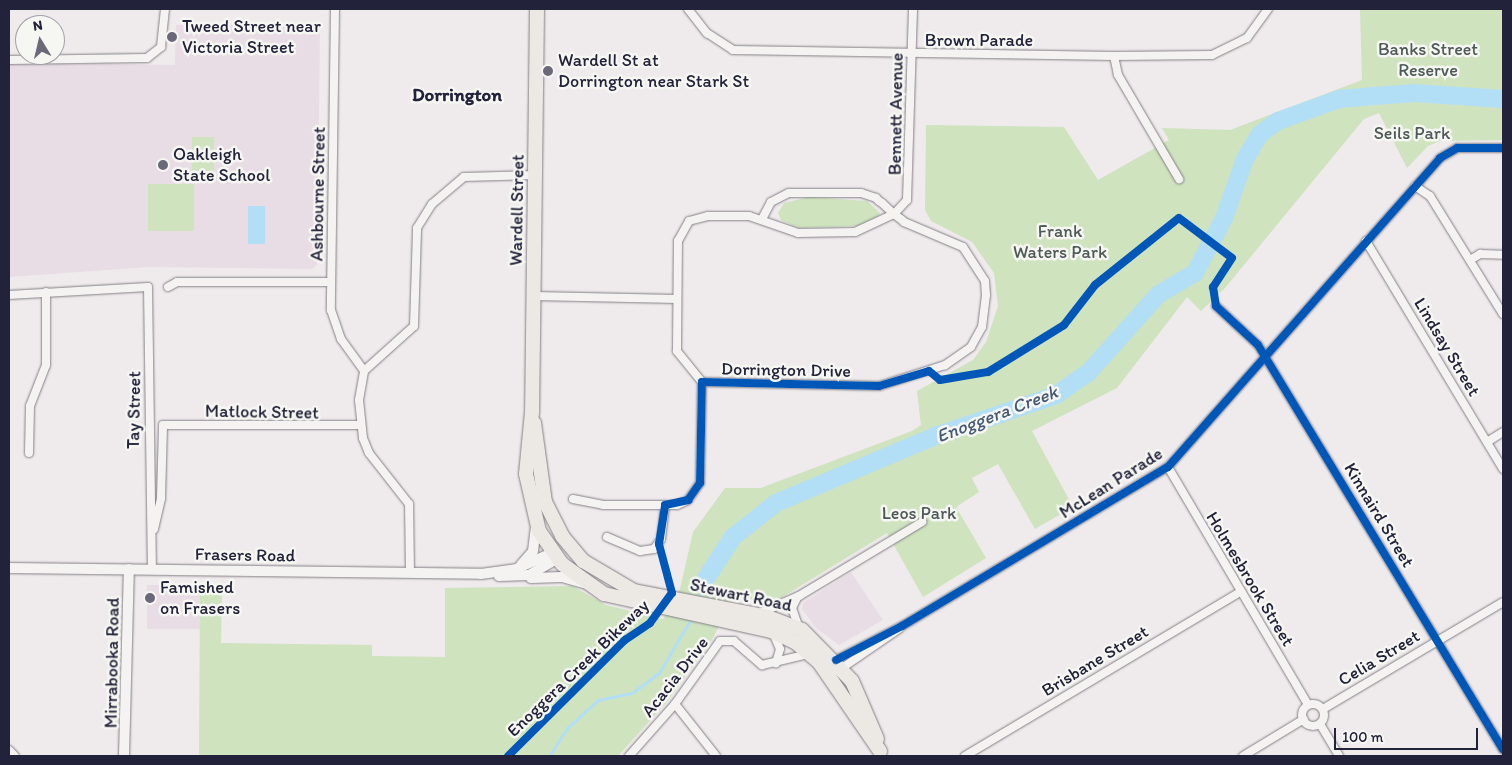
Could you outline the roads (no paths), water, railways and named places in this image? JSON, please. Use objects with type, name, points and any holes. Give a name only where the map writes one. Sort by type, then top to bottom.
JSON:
[{"type":"highway","name":"Wardell Street","points":[[537,9],[532,412],[526,474],[535,521],[555,556]]},
{"type":"highway","name":"Wardell Street","points":[[532,412],[545,502],[569,546]]},
{"type":"highway","points":[[555,556],[569,546]]},
{"type":"highway","name":"Stewart Road","points":[[569,546],[615,583],[657,603]]},
{"type":"highway","name":"Stewart Road","points":[[555,556],[588,586],[618,600],[657,603],[729,616],[771,631],[810,654],[828,673],[882,754]]},
{"type":"highway","name":"Stewart Road","points":[[729,616],[754,615],[802,630],[839,664],[865,704],[882,754]]},
{"type":"highway","points":[[828,673],[839,664]]},
{"type":"street","points":[[9,60],[147,58],[160,47],[164,9]]},
{"type":"street","name":"Ashbourne Street","points":[[335,9],[331,282],[335,324],[364,371]]},
{"type":"street","name":"Brown Parade","points":[[688,9],[707,34],[732,50],[1114,56],[1212,55],[1247,38],[1268,9]]},
{"type":"street","name":"Bennett Avenue","points":[[894,214],[910,190],[913,9]]},
{"type":"street","points":[[1114,56],[1118,75],[1179,180]]},
{"type":"street","name":"McLean Parade","points":[[839,664],[1168,467],[1366,241],[1448,152],[1503,148]]},
{"type":"street","points":[[410,573],[409,504],[369,453],[361,425],[364,371],[414,326],[417,228],[432,204],[464,177],[536,175]]},
{"type":"street","points":[[1415,186],[1430,196],[1503,314]]},
{"type":"street","name":"Dorrington Drive","points":[[762,219],[773,200],[798,192],[866,194],[924,232],[963,247],[985,281],[982,327],[964,355],[879,386],[702,382],[678,357],[678,238],[686,223],[708,216],[762,219],[798,233],[849,232],[869,228],[894,214]]},
{"type":"street","name":"Lindsay Street","points":[[1366,241],[1503,470]]},
{"type":"street","points":[[1470,260],[1480,254],[1503,254]]},
{"type":"street","points":[[168,287],[176,282],[331,282]]},
{"type":"street","name":"Tay Street","points":[[46,292],[140,284],[149,289],[149,501],[153,533],[152,570]]},
{"type":"street","points":[[9,295],[46,292],[46,365],[30,406],[29,454]]},
{"type":"street","points":[[534,296],[677,299]]},
{"type":"street","name":"Kinnaird Street","points":[[1216,306],[1265,356],[1503,750]]},
{"type":"street","name":"Dorrington Drive","points":[[665,505],[688,500],[700,483],[702,382]]},
{"type":"street","name":"Tay Street","points":[[153,533],[161,498],[163,425]]},
{"type":"street","name":"Matlock Street","points":[[163,425],[361,425]]},
{"type":"street","points":[[1487,442],[1503,432]]},
{"type":"street","name":"Holmesbrook Street","points":[[1168,467],[1308,705]]},
{"type":"street","points":[[573,499],[603,505],[665,505],[661,539],[654,549],[640,551],[607,537]]},
{"type":"street","name":"Frasers Road","points":[[504,572],[530,556],[535,521]]},
{"type":"street","points":[[754,615],[798,596],[922,522]]},
{"type":"street","name":"Frasers Road","points":[[481,574],[504,572],[555,556]]},
{"type":"street","name":"Frasers Road","points":[[9,568],[481,574],[517,577],[537,572],[555,556]]},
{"type":"street","name":"Mirrabooka Road","points":[[124,756],[129,569]]},
{"type":"street","points":[[517,577],[562,577],[588,586]]},
{"type":"street","name":"Brisbane Street","points":[[965,756],[1240,592]]},
{"type":"street","points":[[798,596],[792,611],[802,630]]},
{"type":"street","name":"Celia Street","points":[[1322,709],[1503,602]]},
{"type":"street","points":[[771,631],[780,649],[776,663]]},
{"type":"street","name":"Acacia Drive","points":[[629,756],[676,704],[724,640],[736,642],[757,663],[776,663],[810,654]]},
{"type":"street","points":[[676,704],[716,756]]},
{"type":"street","points":[[1243,756],[1304,720],[1308,705],[1322,709],[1320,724],[1339,756]]},
{"type":"street","points":[[1304,720],[1311,725],[1320,724]]},
{"type":"street","points":[[9,750],[15,756]]},
{"type":"water","points":[[248,206],[265,206],[265,244],[248,244]]},
{"type":"waterway","name":"Enoggera Creek","points":[[705,580],[733,537],[776,503],[938,435],[1056,395],[1088,373],[1159,294],[1195,273],[1224,218],[1245,159],[1260,134],[1278,121],[1339,99],[1413,93],[1503,99]]},
{"type":"waterway","name":"Enoggera Creek","points":[[698,599],[705,580]]},
{"type":"waterway","name":"Enoggera Creek","points":[[549,756],[567,728],[598,700],[632,693],[659,673],[692,617]]},
{"type":"place","name":"Tweed Street near Victoria Street","points":[[172,37]]},
{"type":"place","name":"Wardell St at Dorrington near Stark St","points":[[548,71]]},
{"type":"place","name":"Oakleigh State School","points":[[163,165]]},
{"type":"place","name":"Famished on Frasers","points":[[150,598]]},
{"type":"district","name":"Dorrington","points":[[457,95]]},
{"type":"park label","name":"Banks Street Reserve","points":[[1428,60]]},
{"type":"park label","name":"Seils Park","points":[[1412,133]]},
{"type":"park label","name":"Frank Waters Park","points":[[1060,242]]},
{"type":"park label","name":"Leos Park","points":[[919,513]]}]
